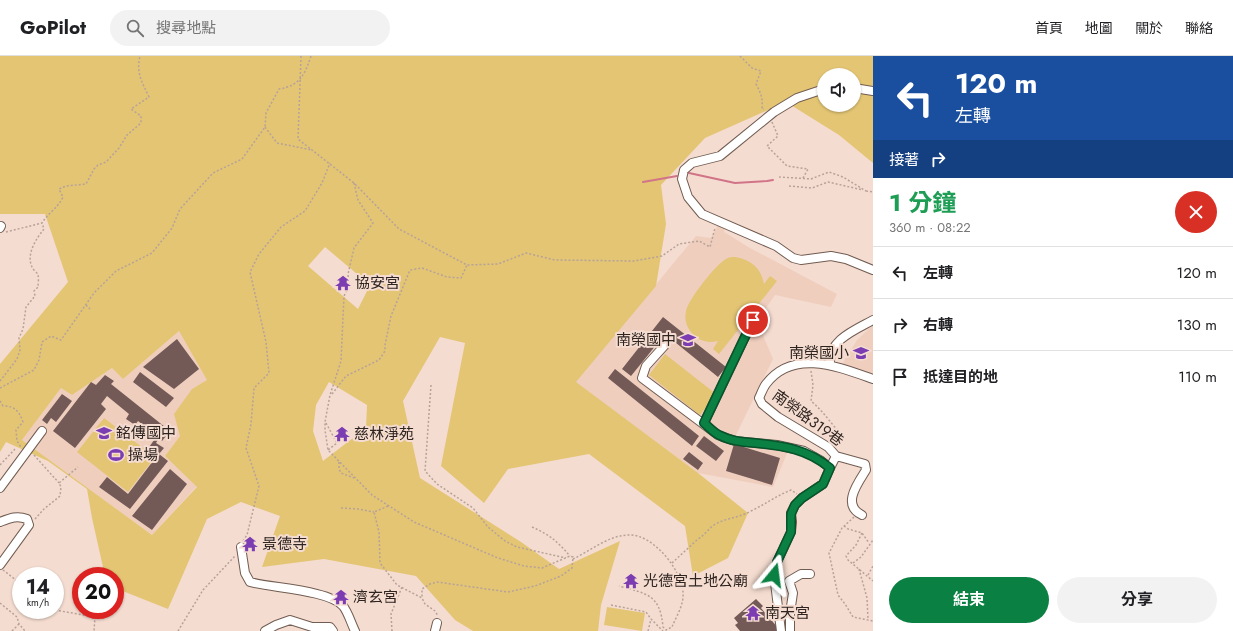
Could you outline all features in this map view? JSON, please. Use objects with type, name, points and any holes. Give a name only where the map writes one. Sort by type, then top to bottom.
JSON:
[{"type":"street","points":[[861,89],[873,91]]},
{"type":"street","points":[[817,91],[797,98],[774,112],[720,156],[692,163],[684,170],[682,179],[688,197],[702,214],[776,246],[793,258],[801,260],[831,256],[846,259],[873,270]]},
{"type":"street","points":[[704,423],[753,320]]},
{"type":"street","points":[[830,364],[829,357],[832,350],[843,336],[873,320]]},
{"type":"street","points":[[665,345],[646,366],[642,378],[718,435],[735,441],[777,445],[804,451],[820,460],[830,468]]},
{"type":"street","name":"南榮路319巷","points":[[860,514],[852,503],[852,495],[866,467],[865,464],[860,461],[836,456],[828,447],[778,417],[762,404],[759,398],[766,384],[779,372],[793,364],[830,364],[873,379]]},
{"type":"street","points":[[0,488],[26,448],[42,431]]},
{"type":"street","points":[[781,631],[774,575],[777,562],[791,532],[791,514],[795,505],[802,498],[823,484],[836,456]]},
{"type":"street","points":[[0,522],[12,517],[21,517],[27,519],[29,525],[0,567]]},
{"type":"street","points":[[239,549],[245,573],[250,582],[321,596],[338,601],[344,607],[355,631]]},
{"type":"street","points":[[790,631],[790,613],[793,593],[789,581],[801,574],[810,574]]},
{"type":"street","points":[[265,631],[290,620],[312,627],[330,628],[333,631]]},
{"type":"path","points":[[0,229],[12,232],[42,223],[48,213],[59,205],[63,197],[59,189],[66,186],[86,184],[94,169],[98,165],[106,162],[119,148],[127,135],[142,123],[143,119],[141,116],[131,108],[149,97],[141,80],[138,66],[140,56]]},
{"type":"path","points":[[302,56],[298,139],[354,183],[399,229],[467,265],[498,264],[526,253],[555,260],[634,261],[662,256],[679,244],[699,241],[710,247],[718,221]]},
{"type":"path","points":[[311,56],[307,71],[297,82],[289,88],[279,89],[266,113],[266,127],[277,143],[313,150]]},
{"type":"path","points":[[740,56],[752,68],[761,71],[756,84],[762,93],[762,109],[774,112]]},
{"type":"path","points":[[766,119],[770,118],[778,136],[767,146],[787,166],[808,170],[803,178]]},
{"type":"path","points":[[0,388],[34,370],[39,360],[42,342],[51,336],[61,340],[94,293],[116,271],[152,253],[172,228],[180,209],[214,173],[242,159],[266,127]]},
{"type":"path","points":[[178,631],[203,590],[233,560],[247,534],[260,486],[246,448],[251,424],[254,388],[269,373],[266,342],[250,272],[259,254],[281,226],[305,211],[322,183],[330,163]]},
{"type":"path","points":[[779,177],[811,179],[829,172],[843,177],[866,191]]},
{"type":"path","points":[[789,186],[812,188],[828,182],[873,192]]},
{"type":"path","points":[[354,183],[358,200],[373,223],[354,248],[348,274],[349,286],[344,296],[341,361],[330,395],[325,422],[328,450],[372,496],[414,522],[498,558],[524,566],[542,568],[570,556]]},
{"type":"path","points":[[0,381],[17,359],[20,350],[19,338],[23,329],[26,307],[35,296],[34,291],[38,287],[38,274],[32,268],[31,249],[34,246],[36,239],[44,229],[42,223]]},
{"type":"path","points":[[330,395],[346,376],[378,360],[385,351],[391,316],[410,270],[422,268],[447,277],[461,278],[467,265]]},
{"type":"path","points":[[86,305],[90,309]]},
{"type":"path","points":[[810,363],[812,401],[822,410],[829,421],[840,432]]},
{"type":"path","points":[[431,385],[425,471],[437,484],[473,508],[488,527],[505,541],[517,547],[566,558]]},
{"type":"path","points":[[0,401],[3,406],[12,406],[19,412],[23,422],[16,430],[17,441],[26,448],[62,487],[60,496],[44,509],[29,525]]},
{"type":"path","points":[[325,422],[337,443],[328,450]]},
{"type":"path","points":[[0,465],[15,449]]},
{"type":"path","points":[[339,462],[339,469],[341,473],[354,478]]},
{"type":"path","points":[[59,483],[78,467]]},
{"type":"path","points":[[672,562],[698,538],[703,536],[712,526],[725,519],[748,513],[770,502],[777,496],[791,490],[802,498]]},
{"type":"path","points":[[341,508],[374,512],[388,506]]},
{"type":"path","points":[[374,512],[379,532],[380,563],[397,585],[422,598]]},
{"type":"path","points":[[860,514],[844,526],[829,553],[838,595],[853,617],[873,621]]},
{"type":"path","points":[[844,526],[848,529],[862,533],[869,543]]},
{"type":"path","points":[[532,527],[549,534],[570,556],[573,557],[573,559]]},
{"type":"path","points":[[862,533],[856,545],[846,556],[873,581]]},
{"type":"path","points":[[573,559],[601,544],[627,535],[637,535],[661,551],[672,562],[680,579],[684,594],[680,610],[672,627],[666,630],[663,627],[660,610],[656,602],[647,594],[619,586]]},
{"type":"path","points":[[853,564],[861,557],[869,543],[873,540]]},
{"type":"path","points":[[436,627],[438,616],[435,611],[425,604],[422,598],[422,589],[430,584],[437,582],[508,592],[536,586],[561,576],[572,568],[573,559]]},
{"type":"path","points":[[868,576],[873,566]]},
{"type":"path","points":[[0,567],[12,577]]},
{"type":"path","points":[[859,568],[867,598],[868,619]]},
{"type":"path","points":[[392,631],[391,614],[402,587]]},
{"type":"path","points":[[0,603],[17,617],[19,624],[25,631]]},
{"type":"path","points":[[611,605],[646,612],[650,619],[663,631]]},
{"type":"path","points":[[64,612],[94,618],[94,631]]},
{"type":"path","points":[[648,631],[650,619]]},
{"type":"path","points":[[12,631],[19,624]]},
{"type":"shaded area","points":[[0,56],[873,56],[873,163],[839,135],[786,102],[705,138],[661,185],[666,224],[656,286],[576,382],[698,473],[748,513],[728,558],[693,576],[685,526],[589,454],[508,469],[484,503],[441,466],[465,343],[440,337],[403,401],[420,478],[521,542],[559,569],[620,541],[601,605],[598,631],[473,631],[455,620],[416,576],[324,559],[262,567],[280,516],[241,502],[207,519],[168,609],[124,592],[124,567],[103,567],[87,489],[48,461],[6,442],[0,452],[0,364],[68,282],[45,214],[0,214]],"holes":[[[325,247],[370,285],[358,309],[308,266]],[[179,331],[207,380],[192,389],[174,414],[180,436],[165,456],[197,487],[152,535],[22,440],[61,388],[72,395],[112,368],[123,379]],[[329,382],[367,405],[366,428],[323,461],[313,431],[316,405]]]},
{"type":"shaded area","name":"南榮國中","points":[[718,225],[725,228],[724,232],[750,248],[837,294],[831,307],[775,295],[757,321],[773,359],[735,437],[756,447],[788,451],[773,487],[698,473],[575,382],[696,236],[711,238]]},
{"type":"shaded area","points":[[735,257],[746,260],[755,266],[761,273],[764,284],[770,276],[777,281],[719,354],[713,349],[718,341],[703,341],[690,331],[685,318],[686,311],[697,291],[709,275],[721,262],[727,258]]},
{"type":"shaded area","name":"南榮國小","points":[[873,325],[873,377],[841,366],[857,340]]},
{"type":"shaded area","name":"銘傳國中","points":[[179,331],[208,380],[192,389],[180,436],[165,456],[197,486],[152,535],[22,440],[61,388],[72,395],[112,368],[123,379]]},
{"type":"shaded area","points":[[665,354],[716,394],[700,415],[649,375]]},
{"type":"shaded area","name":"操場","points":[[104,418],[155,457],[128,492],[77,452]]},
{"type":"shaded area","points":[[607,607],[645,613],[642,631],[604,625]]},
{"type":"building","points":[[663,317],[726,367],[718,377],[665,334],[631,376],[622,369]]},
{"type":"building","points":[[177,339],[199,369],[174,389],[143,367]]},
{"type":"building","points":[[615,369],[699,436],[692,446],[608,378]]},
{"type":"building","points":[[140,372],[174,398],[166,407],[133,382]]},
{"type":"building","points":[[105,375],[114,381],[111,384],[170,431],[162,441],[159,438],[156,443],[164,448],[159,454],[168,461],[130,509],[99,487],[107,477],[128,494],[156,457],[147,450],[157,436],[138,421],[135,425],[126,419],[129,414],[107,396],[101,404],[106,409],[75,448],[53,431],[91,382],[96,385]]},
{"type":"building","points":[[62,394],[72,401],[56,422],[51,418],[47,424],[42,420]]},
{"type":"building","points":[[704,436],[724,451],[716,461],[696,446]]},
{"type":"building","points":[[734,444],[780,458],[772,485],[726,471]]},
{"type":"building","points":[[689,452],[703,463],[698,470],[683,459]]},
{"type":"building","points":[[170,469],[187,484],[152,530],[132,516]]},
{"type":"building","name":"南天宮","points":[[756,599],[763,606],[761,608],[779,629],[776,631],[740,631],[735,625],[738,623],[734,618]]},
{"type":"waterway","points":[[689,173],[735,183],[773,180]]},
{"type":"waterway","points":[[643,182],[677,176]]},
{"type":"place","name":"協安宮","points":[[343,283]]},
{"type":"place","name":"南榮國中","points":[[688,340]]},
{"type":"place","name":"南榮國小","points":[[861,353]]},
{"type":"place","name":"銘傳國中","points":[[104,433]]},
{"type":"place","name":"慈林淨苑","points":[[342,434]]},
{"type":"place","name":"操場","points":[[116,455]]},
{"type":"place","name":"景德寺","points":[[250,544]]},
{"type":"place","name":"光德宮土地公廟","points":[[631,581]]},
{"type":"place","name":"濟玄宮","points":[[341,597]]},
{"type":"place","name":"南天宮","points":[[753,613]]},
{"type":"route","points":[[753,320],[704,423],[718,435],[735,441],[777,445],[804,451],[820,460],[830,468],[823,484],[802,498],[795,505],[791,514],[791,532],[777,562],[774,575]]}]
